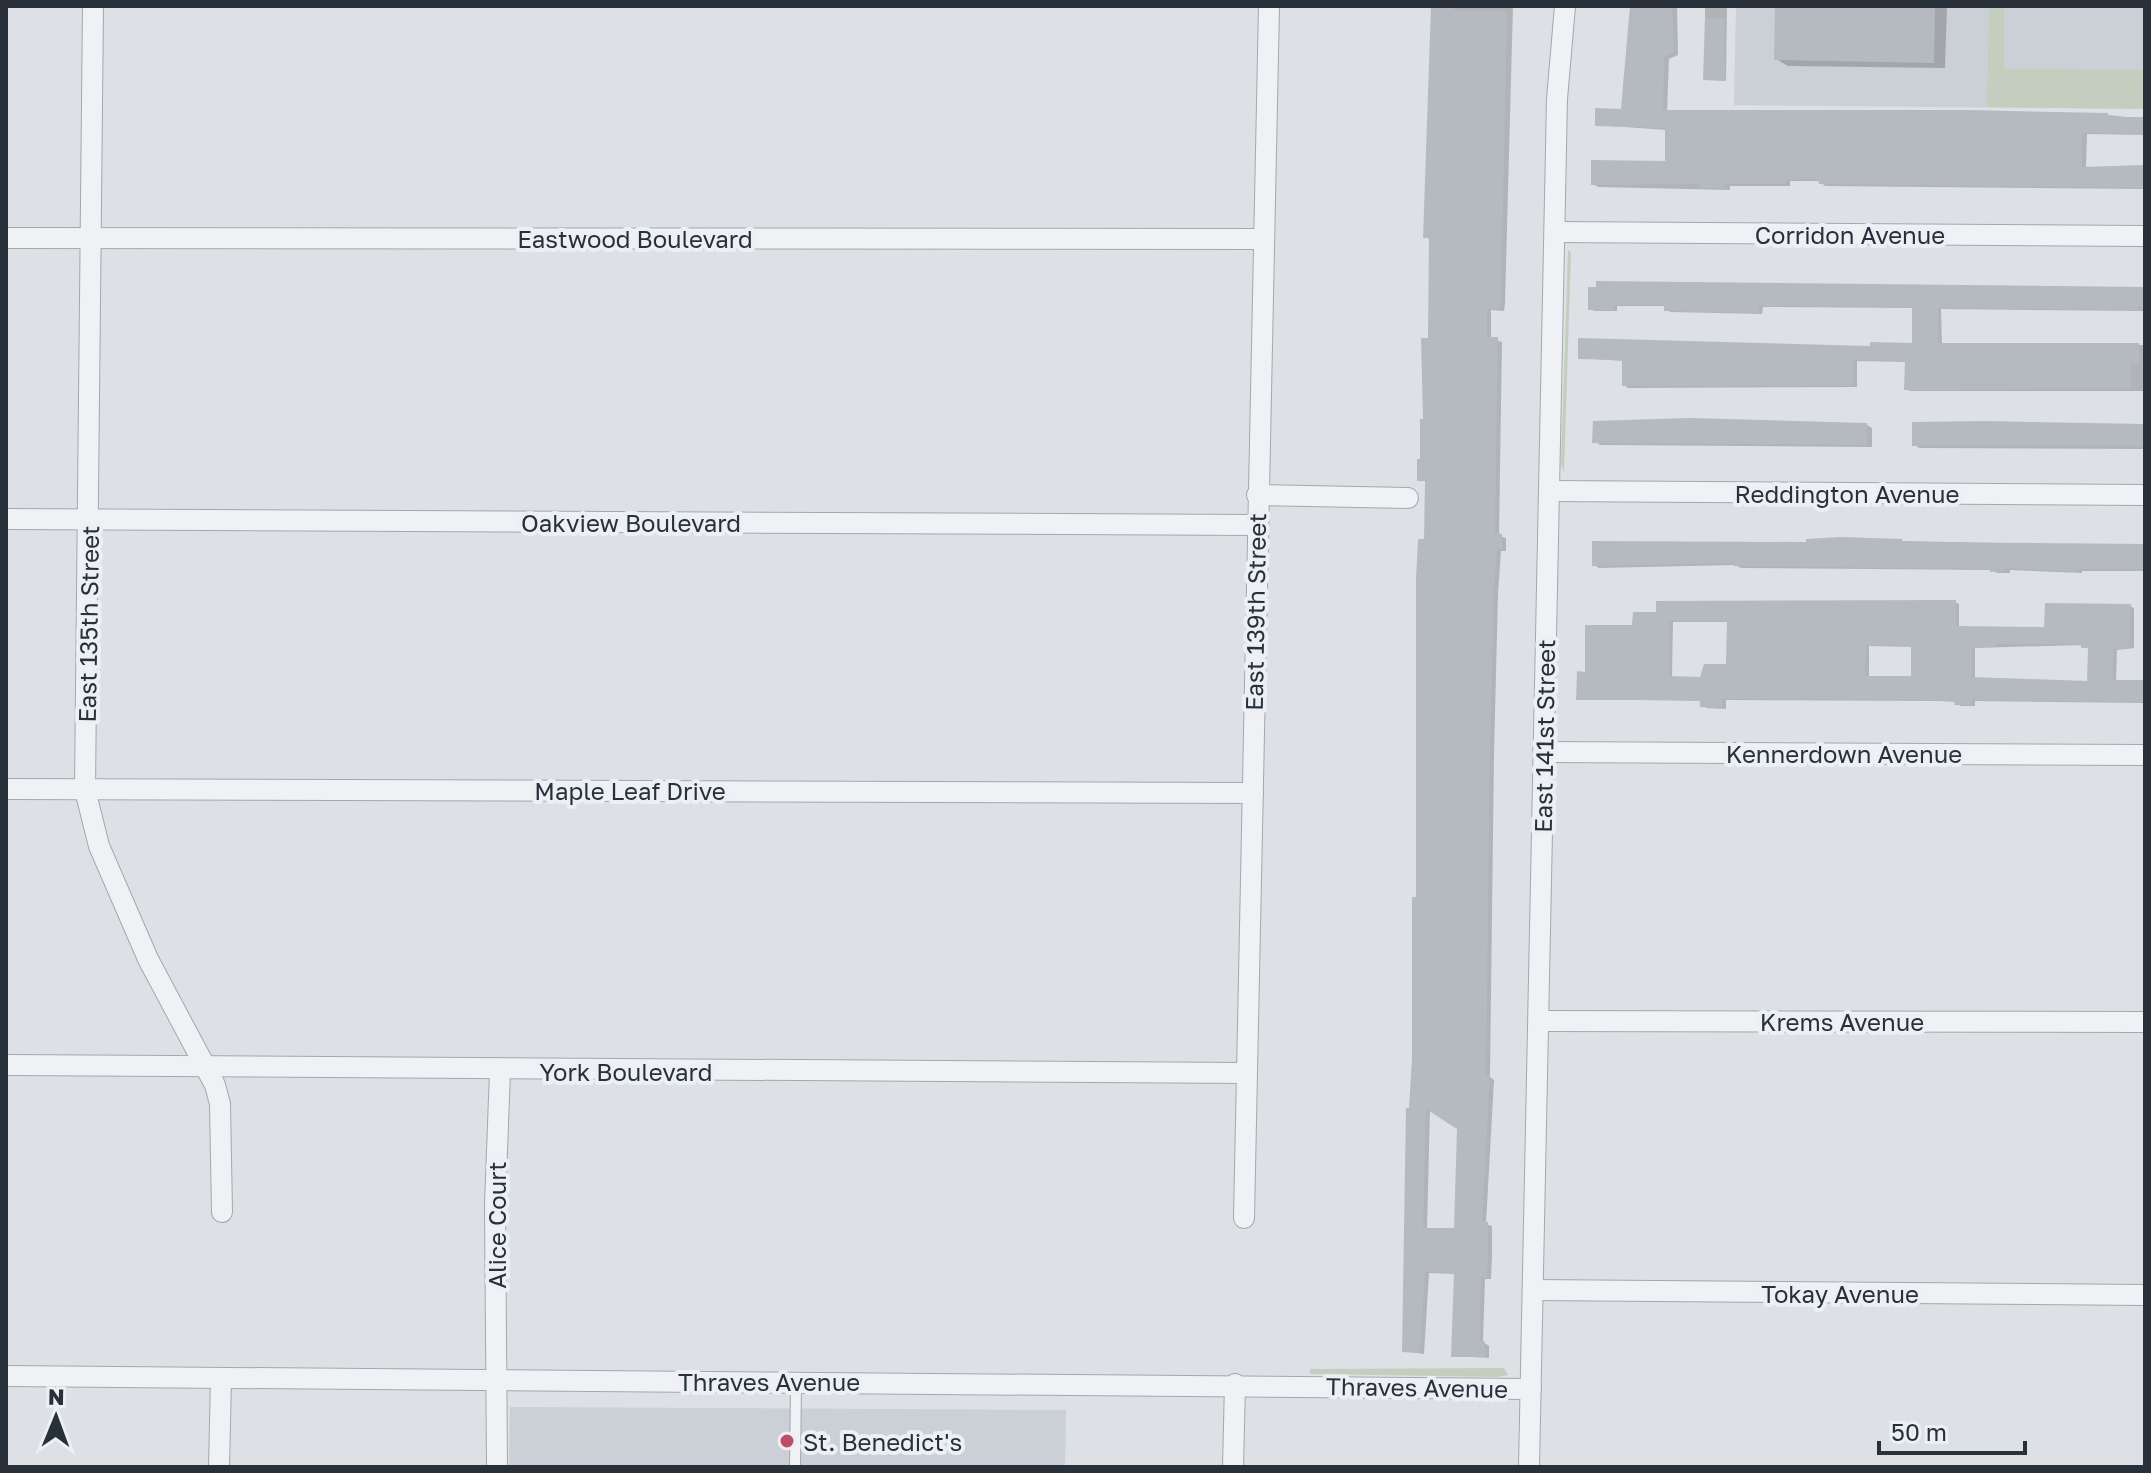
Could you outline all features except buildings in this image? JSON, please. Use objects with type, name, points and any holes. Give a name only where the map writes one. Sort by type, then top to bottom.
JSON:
[{"type":"street","name":"East 135th Street","points":[[93,6],[85,790],[99,846],[148,959],[209,1068],[220,1104],[222,1212]]},
{"type":"street","name":"East 139th Street","points":[[1244,1218],[1269,6]]},
{"type":"street","name":"East 141st Street","points":[[1529,1467],[1558,57],[1565,6]]},
{"type":"street","name":"Corridon Avenue","points":[[1555,232],[2145,236]]},
{"type":"street","name":"Eastwood Boulevard","points":[[6,238],[1264,239]]},
{"type":"street","name":"Reddington Avenue","points":[[1549,491],[2145,495]]},
{"type":"street","points":[[1257,495],[1408,498]]},
{"type":"street","name":"Oakview Boulevard","points":[[6,519],[1256,525]]},
{"type":"street","name":"Kennerdown Avenue","points":[[1543,752],[2145,755]]},
{"type":"street","name":"Maple Leaf Drive","points":[[6,789],[1253,793]]},
{"type":"street","name":"Krems Avenue","points":[[1539,1021],[2145,1022]]},
{"type":"street","name":"York Boulevard","points":[[6,1065],[500,1071],[1247,1073]]},
{"type":"street","name":"Alice Court","points":[[497,1467],[495,1205],[500,1071]]},
{"type":"street","name":"Tokay Avenue","points":[[1534,1290],[2145,1295]]},
{"type":"street","name":"Thraves Avenue","points":[[6,1376],[1235,1384],[1531,1389]]},
{"type":"street","points":[[219,1467],[221,1378]]},
{"type":"street","points":[[1233,1467],[1235,1384]]},
{"type":"lane","points":[[795,1467],[796,1381]]},
{"type":"shaded area","points":[[1736,6],[2145,6],[2145,109],[1734,105]]},
{"type":"shaded area","name":"St. Benedict's","points":[[510,1407],[1066,1410],[1065,1467],[509,1467]]},
{"type":"green space","points":[[1989,6],[2004,6],[2004,69],[2145,70],[2145,109],[1987,107]]},
{"type":"green space","points":[[1568,250],[1571,252],[1564,473],[1561,464]]},
{"type":"green space","points":[[1504,1368],[1508,1375],[1497,1377],[1310,1374],[1310,1369]]},
{"type":"place","name":"St. Benedict's","points":[[787,1441]]}]
